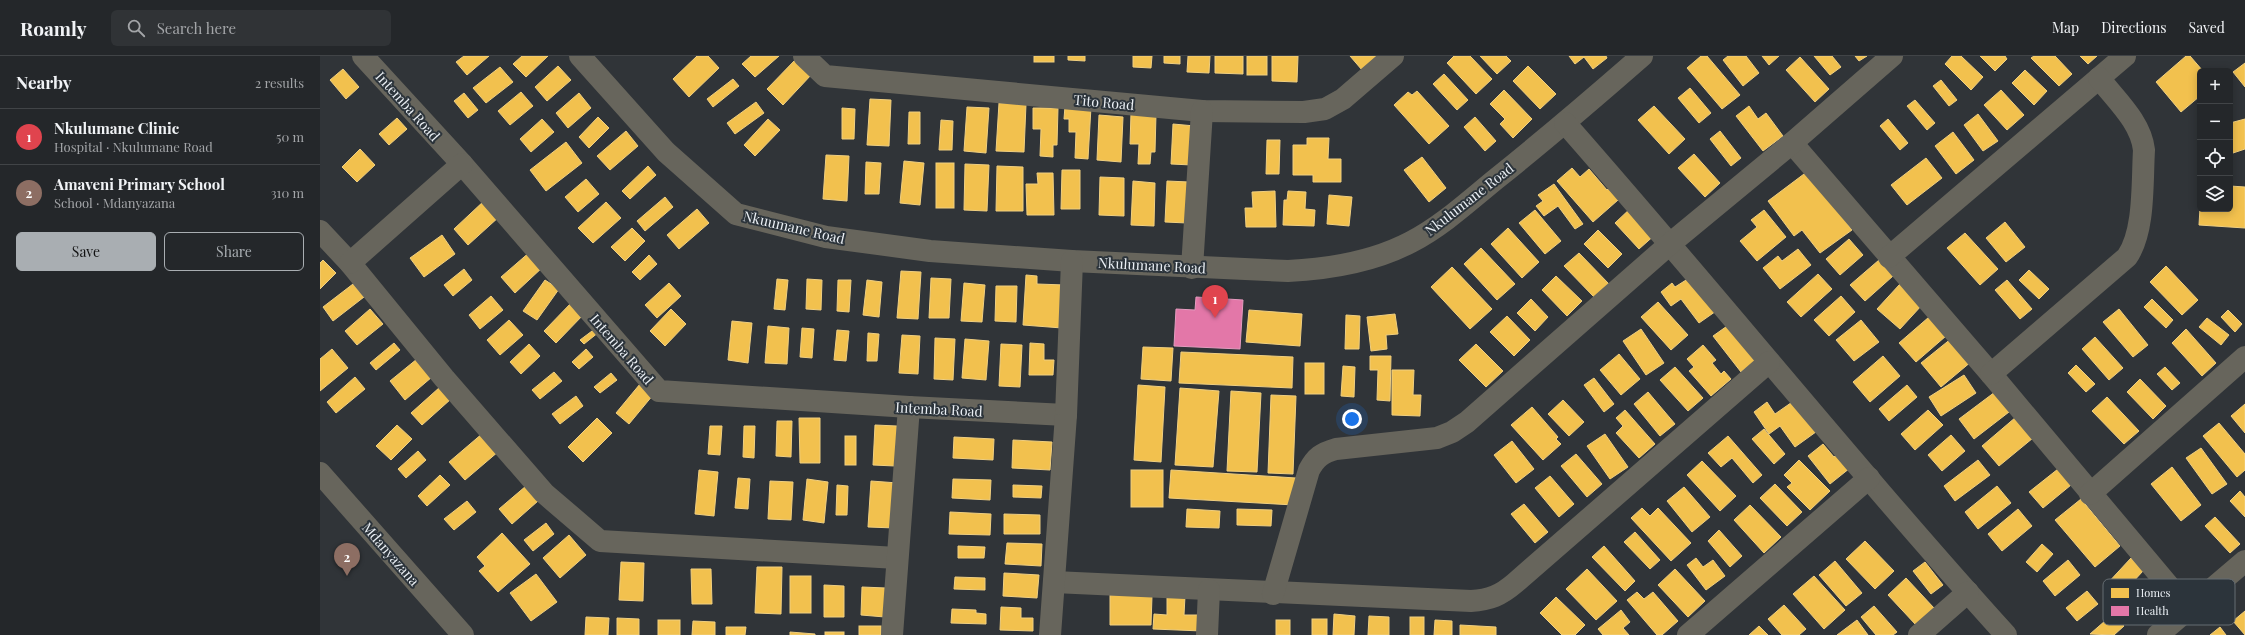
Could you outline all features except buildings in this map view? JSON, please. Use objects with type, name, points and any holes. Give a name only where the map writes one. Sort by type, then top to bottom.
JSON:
[{"type":"street","name":"Intemba Road","points":[[363,56],[462,164],[659,391],[909,408],[1066,415]]},
{"type":"street","name":"Nkuumane Road","points":[[580,56],[666,152],[736,214],[826,237],[930,251],[1072,261]]},
{"type":"street","name":"Tito Road","points":[[804,56],[826,76],[1202,111],[1289,112],[1324,109],[1343,99],[1393,56]]},
{"type":"street","name":"Nkulumane Road","points":[[1072,261],[1192,268],[1288,271],[1318,270],[1377,256],[1410,243],[1437,227],[1565,123],[1642,56]]},
{"type":"street","points":[[1273,594],[1309,470],[1315,459],[1324,453],[1336,450],[1418,442],[1437,438],[1452,432],[1467,422],[1671,243],[1792,143],[1892,56]]},
{"type":"street","points":[[1889,257],[2125,56]]},
{"type":"street","points":[[1991,374],[2127,257],[2134,247],[2138,232],[2144,150],[2143,138],[2138,127],[2099,78]]},
{"type":"street","points":[[1192,268],[1202,111]]},
{"type":"street","points":[[1565,123],[1671,243],[1769,362],[2006,635]]},
{"type":"street","points":[[1792,143],[1991,374],[2163,579]]},
{"type":"street","points":[[350,263],[462,164]]},
{"type":"street","points":[[320,231],[350,263],[444,378],[544,493],[600,541],[897,558]]},
{"type":"street","points":[[1050,635],[1066,415],[1072,261]]},
{"type":"street","points":[[2090,494],[2245,357]]},
{"type":"street","points":[[1054,582],[1273,594],[1471,602],[1490,600],[1503,593],[1769,362]]},
{"type":"street","points":[[892,635],[909,408]]},
{"type":"street","name":"Mdanyazana","points":[[320,473],[463,635]]},
{"type":"street","points":[[1688,635],[1869,478]]},
{"type":"street","points":[[2224,579],[2245,561]]},
{"type":"street","points":[[1207,635],[1209,590]]},
{"type":"street","points":[[1919,635],[1968,592]]},
{"type":"street","points":[[2158,635],[2170,625]]},
{"type":"place","name":"Nkulumane Clinic","points":[[1215,318]]},
{"type":"place","name":"Amaveni Primary School","points":[[347,576]]}]
